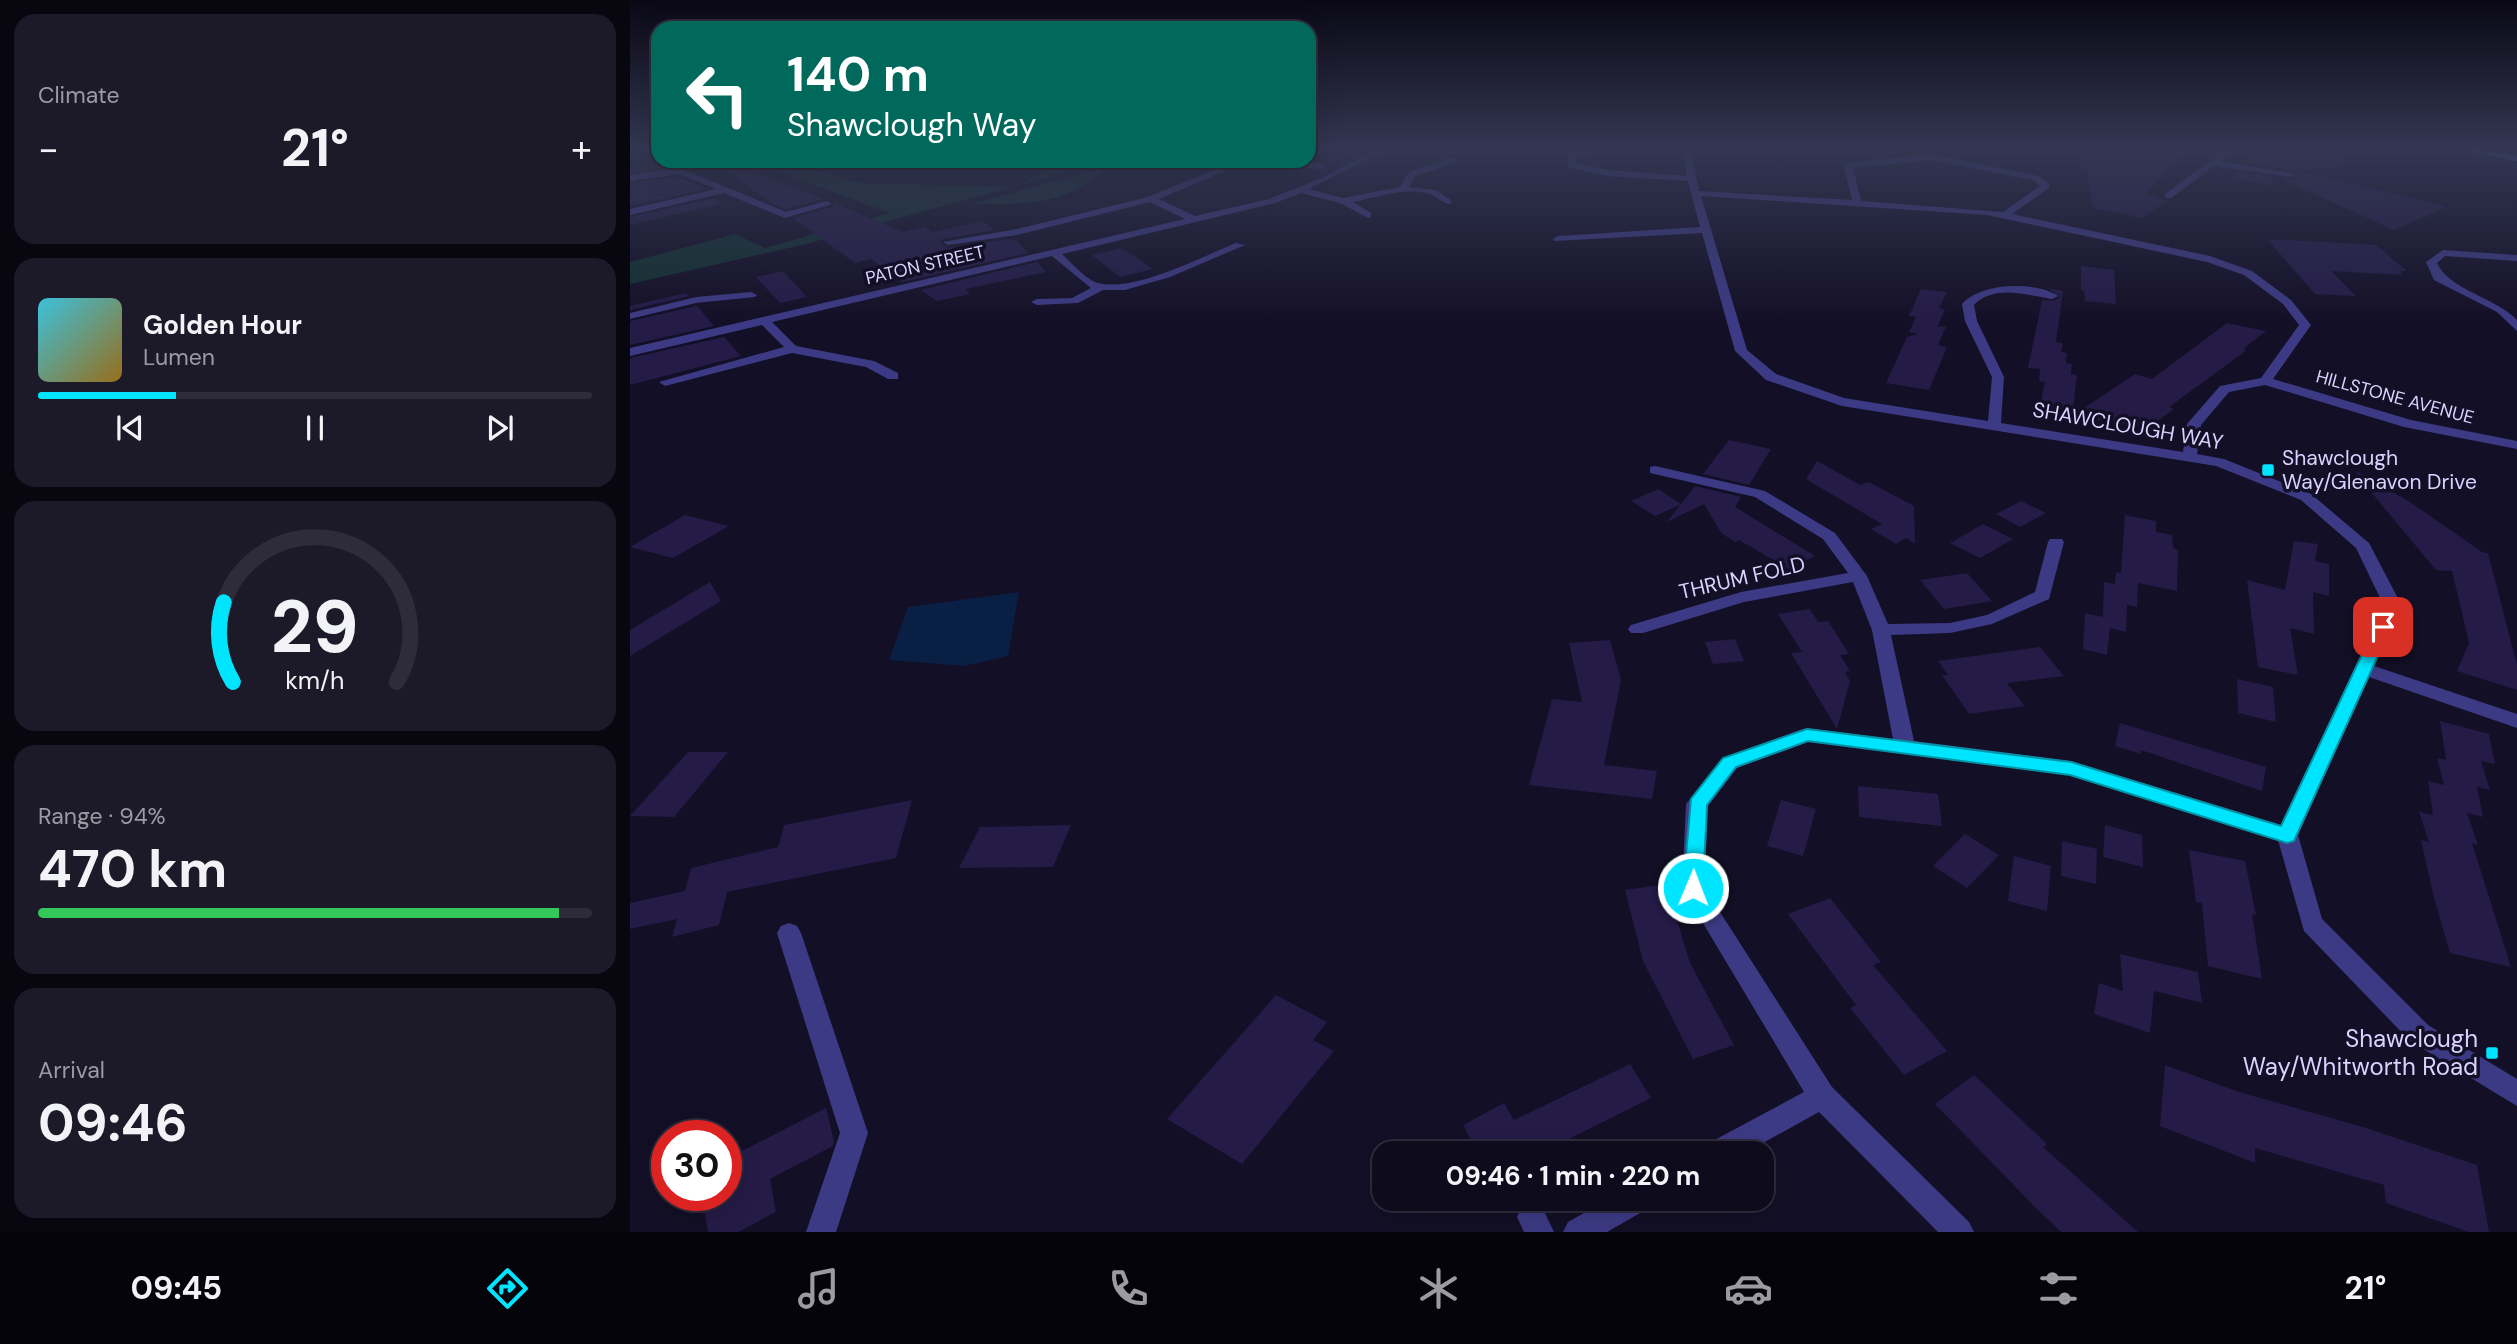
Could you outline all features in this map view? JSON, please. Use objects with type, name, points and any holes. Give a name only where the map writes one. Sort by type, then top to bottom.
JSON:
[{"type":"street","points":[[630,212],[654,206]]},
{"type":"street","points":[[764,206],[785,215],[817,206]]},
{"type":"street","points":[[948,242],[1017,232],[1121,206]]},
{"type":"street","points":[[1167,206],[1196,220]]},
{"type":"street","name":"PATON STREET","points":[[630,352],[1250,206]]},
{"type":"street","points":[[1358,206],[1368,215]]},
{"type":"street","name":"SHAWCLOUGH WAY","points":[[1700,206],[1741,351],[1771,377],[1842,402],[2219,462],[2306,497],[2363,546],[2393,606],[2287,835]]},
{"type":"street","points":[[1897,206],[2004,216],[2210,258],[2248,273],[2287,302],[2305,325],[2265,381],[2225,389],[2194,424],[2190,457]]},
{"type":"street","points":[[2004,216],[2017,206]]},
{"type":"street","points":[[1558,239],[1706,230]]},
{"type":"street","points":[[1055,253],[1092,285],[1114,288],[1150,279],[1240,244]]},
{"type":"street","points":[[1222,252],[1239,257]]},
{"type":"street","points":[[2517,258],[2443,253],[2431,262],[2438,278],[2501,310],[2517,327]]},
{"type":"street","points":[[1037,302],[1074,300],[1102,286]]},
{"type":"street","points":[[1994,426],[1998,376],[1971,321],[1968,304],[1973,298],[2001,290],[2052,296]]},
{"type":"street","points":[[630,316],[696,300],[751,295]]},
{"type":"street","points":[[764,320],[792,349]]},
{"type":"street","points":[[665,382],[792,349],[870,364],[893,376]]},
{"type":"street","name":"HILLSTONE AVENUE","points":[[2265,381],[2409,424],[2516,446]]},
{"type":"street","points":[[1655,470],[1760,494],[1829,536],[1859,576],[1881,630],[1905,747]]},
{"type":"street","points":[[1881,630],[1950,628],[1992,619],[2043,595],[2056,542]]},
{"type":"street","name":"THRUM FOLD","points":[[1637,629],[1741,597],[1859,576]]},
{"type":"street","points":[[2364,669],[2517,721]]},
{"type":"street","points":[[1959,1232],[1822,1096],[1693,888],[1697,804],[1730,762],[1807,735],[2071,768],[2287,835],[2312,925],[2419,1033],[2517,1094]]},
{"type":"street","points":[[789,933],[854,1133],[821,1232]]},
{"type":"street","points":[[1741,1141],[1822,1096]]},
{"type":"street","points":[[1578,1232],[1616,1211]]},
{"type":"green space","points":[[872,206],[942,206],[806,244],[630,284],[630,262],[735,234],[765,248],[889,213]]},
{"type":"water","points":[[1019,592],[1008,656],[964,666],[889,660],[908,607]]},
{"type":"building","points":[[677,206],[710,206],[630,225],[630,217]]},
{"type":"building","points":[[842,206],[903,232],[924,227],[932,232],[982,221],[995,230],[943,239],[940,243],[948,248],[1008,239],[1017,241],[1028,253],[902,282],[871,259],[855,263],[793,218]]},
{"type":"building","points":[[2093,206],[2160,206],[2142,218]]},
{"type":"building","points":[[2342,206],[2446,207],[2394,230]]},
{"type":"building","points":[[2267,239],[2376,245],[2407,271],[2399,271],[2403,275],[2331,271],[2356,296],[2315,294]]},
{"type":"building","points":[[1122,248],[1153,269],[1120,277],[1092,255]]},
{"type":"building","points":[[1037,262],[1046,272],[965,289],[970,294],[937,301],[921,290]]},
{"type":"building","points":[[2081,266],[2114,270],[2116,304],[2085,301],[2084,290],[2081,290]]},
{"type":"building","points":[[783,271],[807,297],[780,303],[756,277]]},
{"type":"building","points":[[2047,288],[2063,291],[2056,342],[2063,343],[2061,352],[2067,353],[2066,363],[2072,364],[2071,374],[2077,375],[2072,417],[2039,411],[2045,382],[2039,381],[2040,369],[2028,368],[2042,300],[2053,301],[2060,297]]},
{"type":"building","points":[[1921,289],[1947,292],[1939,308],[1945,309],[1938,326],[1946,327],[1938,345],[1947,347],[1929,390],[1886,383],[1907,337],[1918,334],[1909,332],[1916,317],[1909,316]]},
{"type":"building","points":[[686,293],[689,296],[630,310],[630,306]]},
{"type":"building","points":[[697,306],[714,326],[630,345],[630,321]]},
{"type":"building","points":[[2227,323],[2266,331],[2243,349],[2247,350],[2169,407],[2174,409],[2148,428],[2072,416],[2135,374],[2152,379]]},
{"type":"building","points":[[724,337],[741,356],[630,385],[630,358]]},
{"type":"building","points":[[1729,440],[1771,449],[1749,485],[1703,474]]},
{"type":"building","points":[[1817,461],[1860,485],[1869,482],[1914,506],[1915,544],[1906,538],[1896,544],[1871,529],[1882,524],[1806,479]]},
{"type":"building","points":[[2358,472],[2410,502],[2482,552],[2488,553],[2517,665],[2517,690],[2457,671],[2469,643],[2452,571],[2436,570],[2356,474]]},
{"type":"building","points":[[1695,486],[1741,497],[1735,507],[1815,556],[1789,569],[1739,540],[1736,542],[1722,534],[1704,504],[1667,522],[1680,505],[1655,516],[1631,501],[1658,489],[1681,504]]},
{"type":"building","points":[[2021,501],[2046,513],[2020,527],[1996,514]]},
{"type":"building","points":[[685,515],[729,526],[673,558],[630,547]]},
{"type":"building","points":[[2125,515],[2156,521],[2156,532],[2172,535],[2173,548],[2178,550],[2177,591],[2138,583],[2137,607],[2127,605],[2126,632],[2110,628],[2107,655],[2083,649],[2085,613],[2103,617],[2104,582],[2115,584],[2116,572],[2121,573]]},
{"type":"building","points":[[1983,524],[2013,539],[1980,558],[1950,543]]},
{"type":"building","points":[[2294,541],[2318,544],[2315,561],[2329,564],[2329,596],[2313,592],[2314,634],[2290,628],[2298,675],[2258,667],[2247,580],[2285,590]]},
{"type":"building","points":[[1967,573],[1992,601],[1944,609],[1920,580]]},
{"type":"building","points":[[710,582],[721,601],[630,656],[630,630]]},
{"type":"building","points":[[1810,609],[1818,622],[1828,621],[1849,654],[1840,655],[1850,671],[1845,672],[1850,681],[1837,729],[1791,653],[1802,652],[1778,614]]},
{"type":"building","points":[[1735,639],[1744,661],[1713,664],[1705,642]]},
{"type":"building","points":[[1610,640],[1621,680],[1604,765],[1657,771],[1652,799],[1529,785],[1552,699],[1582,702],[1569,643]]},
{"type":"building","points":[[2040,647],[2064,676],[2007,683],[2025,706],[1969,714],[1942,675],[1948,675],[1938,661]]},
{"type":"building","points":[[2237,679],[2273,687],[2276,722],[2238,713]]},
{"type":"building","points":[[2440,721],[2489,734],[2495,764],[2481,761],[2490,790],[2477,787],[2483,817],[2467,813],[2478,845],[2472,843],[2511,967],[2450,953],[2434,898],[2421,840],[2429,842],[2419,812],[2433,815],[2428,781],[2444,785],[2437,758],[2446,760]]},
{"type":"building","points":[[2120,723],[2266,767],[2262,791],[2141,750],[2141,754],[2115,746]]},
{"type":"building","points":[[688,752],[728,752],[674,817],[630,816]]},
{"type":"building","points":[[1858,786],[1938,794],[1942,826],[1859,817]]},
{"type":"building","points":[[912,800],[896,858],[727,892],[719,925],[672,937],[677,919],[630,929],[630,903],[685,891],[691,868],[778,847],[784,825]]},
{"type":"building","points":[[1781,800],[1816,809],[1803,856],[1767,846]]},
{"type":"building","points":[[1071,825],[1053,867],[959,868],[980,827]]},
{"type":"building","points":[[2105,825],[2142,835],[2143,867],[2103,857]]},
{"type":"building","points":[[1965,834],[1999,855],[1967,888],[1933,866]]},
{"type":"building","points":[[2062,841],[2097,849],[2096,884],[2061,876]]},
{"type":"building","points":[[2189,850],[2245,861],[2256,915],[2252,914],[2262,979],[2208,966],[2202,903],[2196,902]]},
{"type":"building","points":[[2014,856],[2051,866],[2047,911],[2008,901]]},
{"type":"building","points":[[1666,884],[1690,963],[1734,1045],[1693,1059],[1643,961],[1625,890]]},
{"type":"building","points":[[1830,898],[1881,962],[1873,965],[1947,1051],[1904,1075],[1850,1008],[1856,1005],[1788,914]]},
{"type":"building","points":[[2120,954],[2198,972],[2202,1003],[2154,991],[2150,1033],[2094,1014],[2099,983],[2123,991]]},
{"type":"building","points":[[1276,995],[1327,1022],[1313,1040],[1334,1051],[1242,1164],[1167,1119]]},
{"type":"building","points":[[1630,1064],[1651,1098],[1565,1141],[1472,1141],[1463,1125],[1504,1103],[1514,1120]]},
{"type":"building","points":[[2165,1065],[2239,1092],[2363,1127],[2477,1165],[2489,1232],[2469,1232],[2386,1203],[2384,1185],[2255,1148],[2255,1163],[2160,1126]]},
{"type":"building","points":[[1974,1075],[2047,1144],[2043,1147],[2138,1232],[2061,1232],[1935,1104]]},
{"type":"building","points":[[826,1108],[833,1146],[770,1179],[776,1212],[738,1232],[708,1232],[705,1211],[742,1211],[742,1151]]},
{"type":"place","name":"Shawclough Way/Glenavon Drive","points":[[2268,470]]},
{"type":"place","name":"Shawclough Way/Whitworth Road","points":[[2492,1053]]},
{"type":"route","points":[[1693,888],[1697,804],[1730,762],[1807,735],[2071,768],[2287,835],[2383,627]]}]
